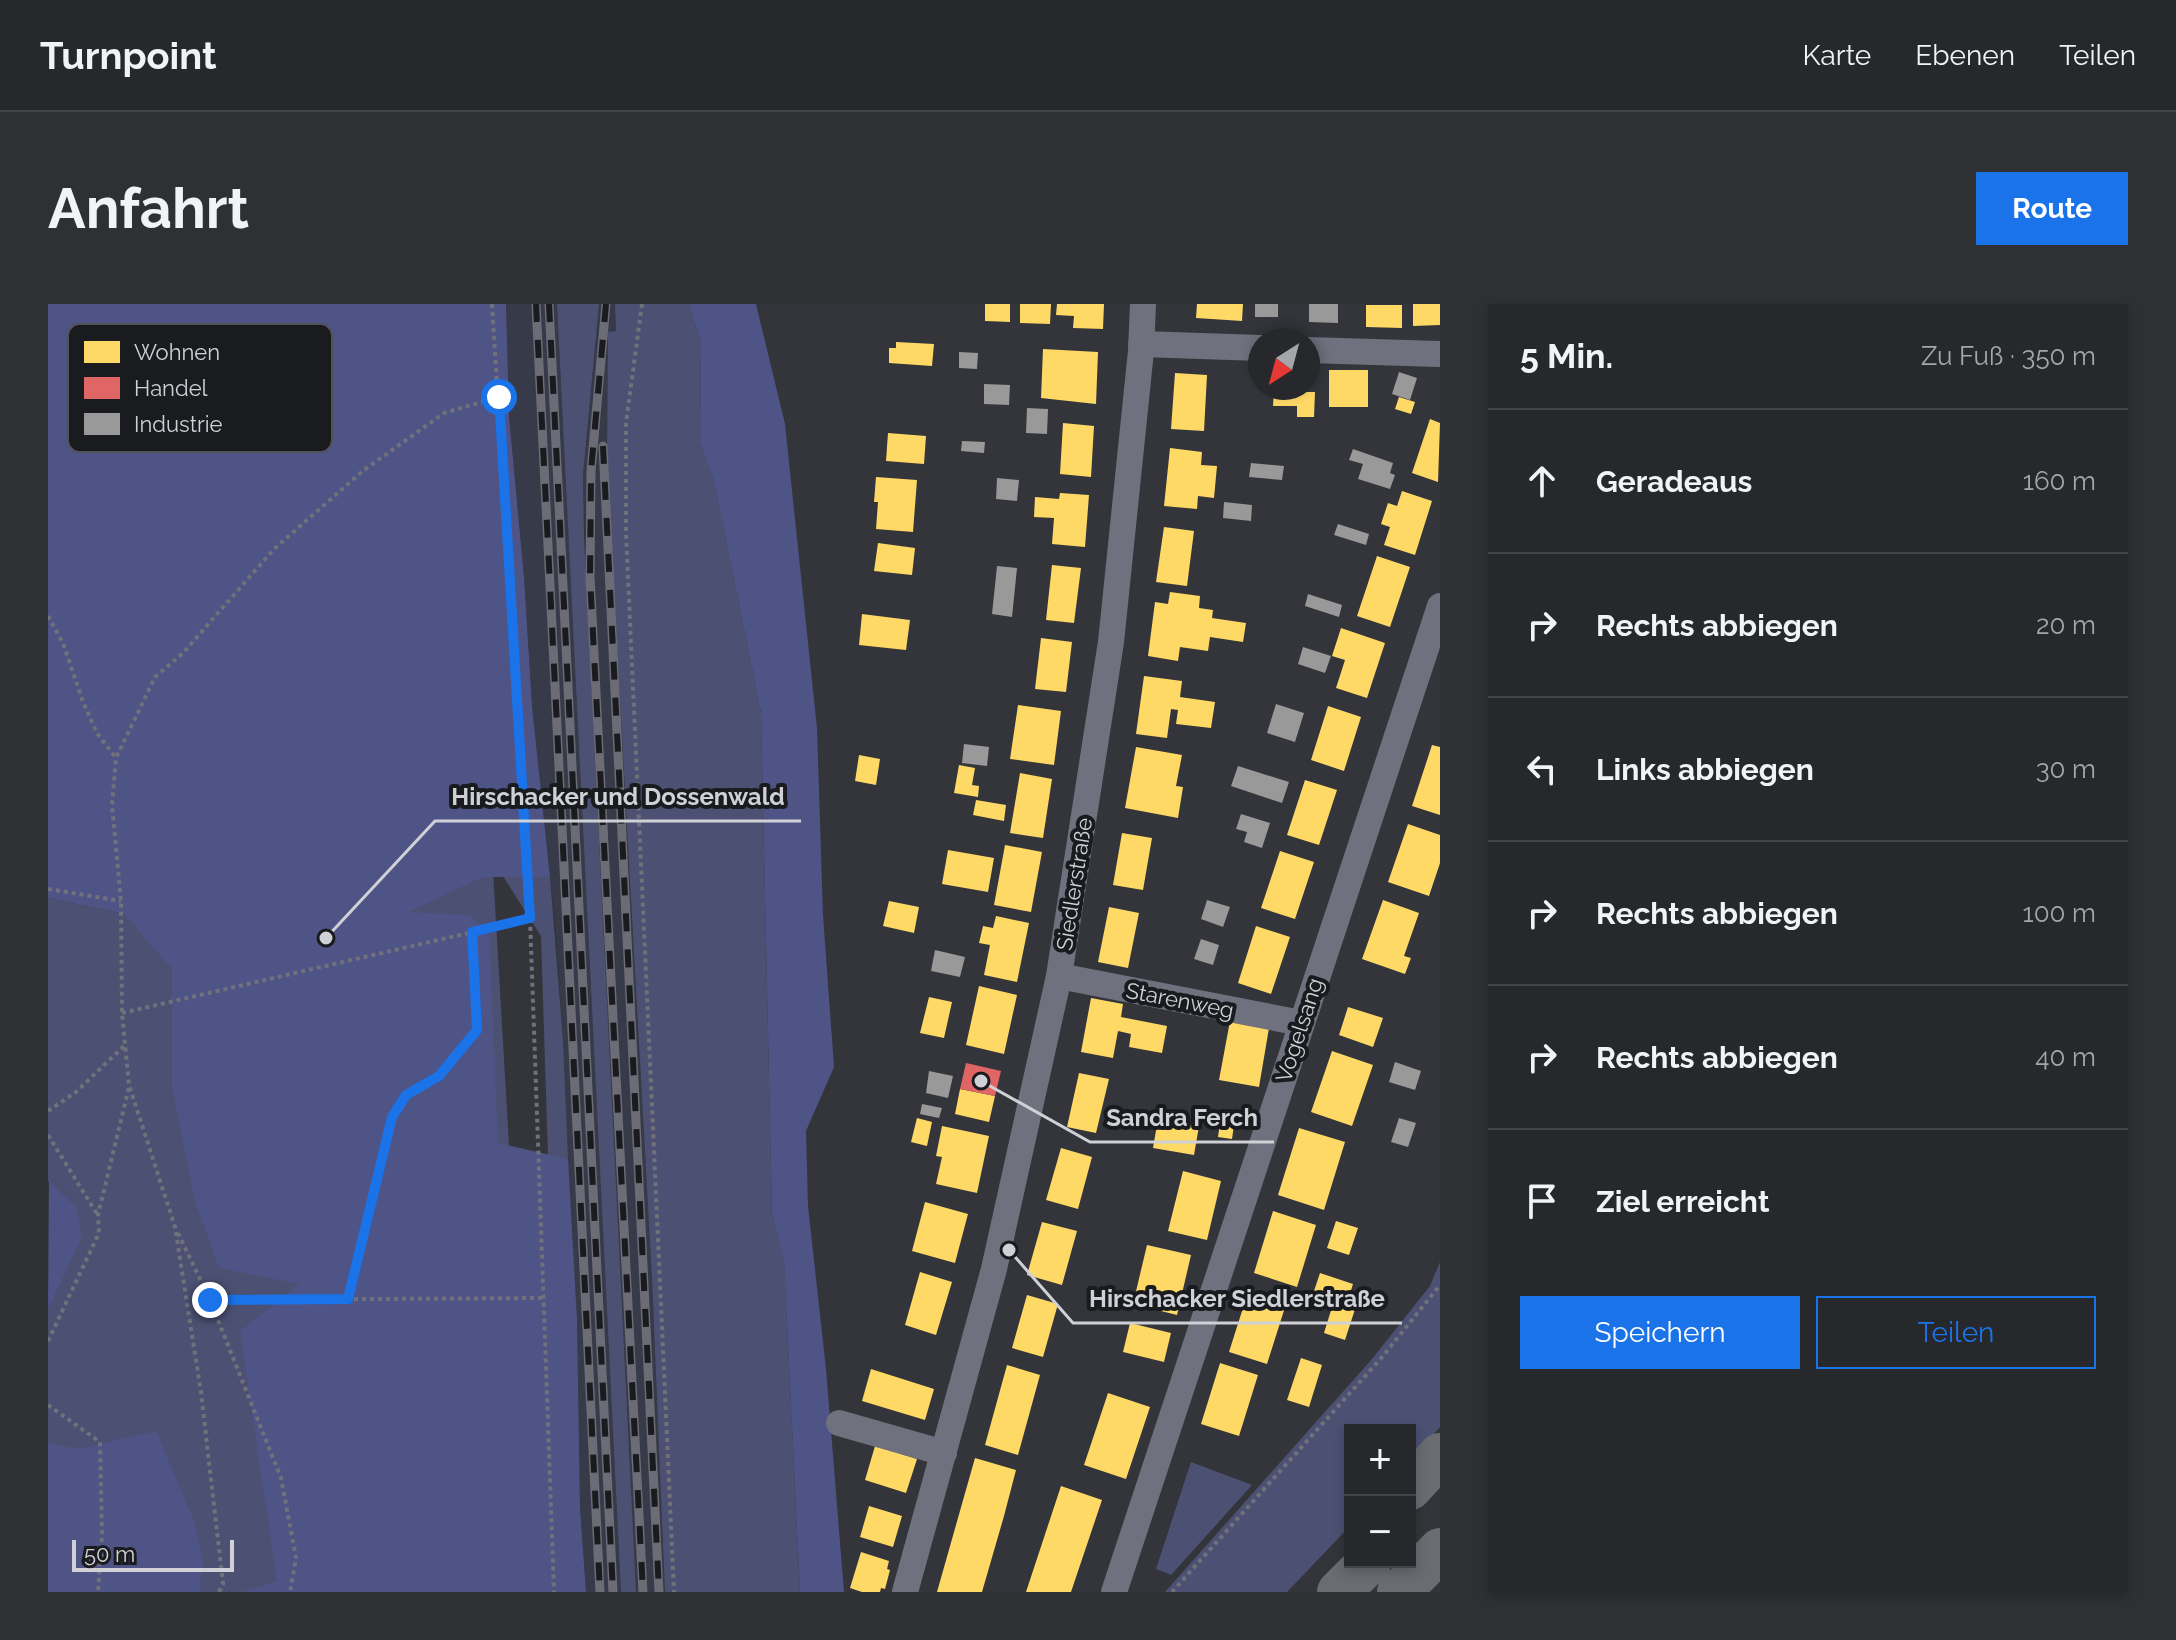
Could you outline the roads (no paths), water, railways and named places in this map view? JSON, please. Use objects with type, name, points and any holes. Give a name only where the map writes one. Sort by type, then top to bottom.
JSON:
[{"type":"highway","points":[[1416,1481],[1440,1455]]},
{"type":"highway","points":[[1416,1514],[1440,1490]]},
{"type":"highway","points":[[1399,1592],[1440,1550]]},
{"type":"highway","points":[[1330,1592],[1345,1568]]},
{"type":"highway","points":[[1339,1592],[1363,1568]]},
{"type":"street","name":"Siedlerstraße","points":[[905,1592],[994,1269],[1059,976],[1111,642],[1143,304]]},
{"type":"street","points":[[1141,344],[1248,348]]},
{"type":"street","points":[[1320,350],[1440,354]]},
{"type":"street","name":"Vogelsang","points":[[1114,1592],[1440,606]]},
{"type":"street","name":"Starenweg","points":[[1059,976],[1301,1023]]},
{"type":"street","points":[[839,1423],[944,1453]]},
{"type":"railway","points":[[536,304],[600,1592]]},
{"type":"railway","points":[[549,304],[613,1592]]},
{"type":"railway","points":[[606,304],[591,471],[590,577],[643,1592]]},
{"type":"railway","points":[[603,446],[659,1592]]},
{"type":"place","name":"Hirschacker und Dossenwald","points":[[326,938]]},
{"type":"place","name":"Sandra Ferch","points":[[981,1081]]},
{"type":"place","name":"Hirschacker Siedlerstraße","points":[[1009,1250]]}]
